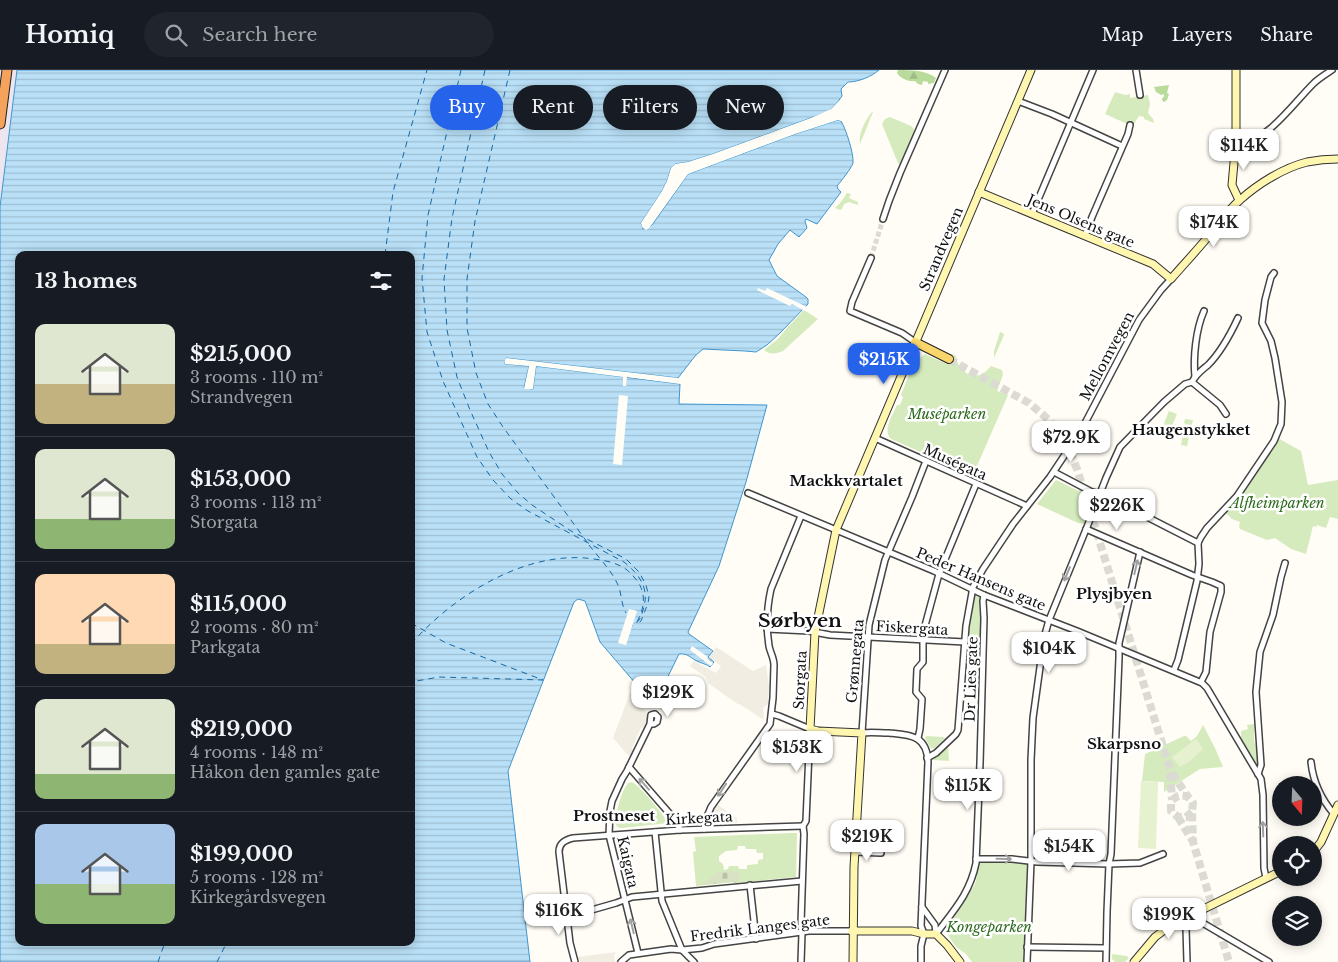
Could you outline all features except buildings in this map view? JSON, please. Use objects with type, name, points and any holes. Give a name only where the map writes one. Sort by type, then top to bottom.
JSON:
[{"type":"highway","points":[[0,124],[7,70]]},
{"type":"main road","points":[[915,342],[949,359]]},
{"type":"street","points":[[883,219],[900,173],[945,70]]},
{"type":"street","name":"Strandvegen","points":[[875,438],[1031,70]]},
{"type":"street","points":[[1032,214],[1093,70]]},
{"type":"street","points":[[1136,70],[1140,95]]},
{"type":"street","points":[[1236,70],[1236,146],[1232,185],[1239,200]]},
{"type":"street","points":[[1236,146],[1251,142],[1272,126],[1286,114],[1315,82],[1332,70]]},
{"type":"street","points":[[1018,101],[1122,146]]},
{"type":"street","points":[[1085,236],[1128,134],[1130,125]]},
{"type":"street","name":"Mellomvegen","points":[[928,758],[956,734],[958,730],[967,618],[972,589],[988,562],[1027,506],[1054,472],[1084,425],[1139,320],[1171,278],[1239,200],[1289,169],[1308,162],[1338,159]]},
{"type":"street","name":"Jens Olsens gate","points":[[979,192],[1153,264],[1171,278]]},
{"type":"street","points":[[871,258],[850,311],[902,333],[915,342]]},
{"type":"street","points":[[1174,670],[1178,660],[1197,576],[1199,564],[1198,543],[1204,531],[1238,496],[1276,437],[1282,424],[1282,400],[1273,350],[1271,341],[1262,323],[1265,303],[1274,273]]},
{"type":"street","points":[[1204,311],[1200,320],[1194,379],[1220,405],[1226,414]]},
{"type":"street","points":[[1027,962],[1031,861],[1032,726],[1044,641],[1049,620],[1099,494],[1120,447],[1164,402],[1185,384],[1194,379],[1209,364],[1223,345],[1238,318]]},
{"type":"street","name":"Muségata","points":[[875,438],[1027,506]]},
{"type":"street","name":"Storgata","points":[[801,962],[803,826],[806,821],[815,632],[836,530],[875,438]]},
{"type":"street","name":"Grønnegata","points":[[853,962],[852,931],[855,852],[867,637],[885,560],[926,461]]},
{"type":"street","points":[[1054,472],[1198,543]]},
{"type":"street","points":[[918,738],[922,699],[916,692],[917,669],[923,662],[923,632],[939,574],[976,484]]},
{"type":"street","name":"Peder Hansens gate","points":[[748,493],[984,595],[1201,682]]},
{"type":"street","points":[[704,829],[711,807],[770,724],[774,661],[770,653],[767,629],[771,589],[801,516]]},
{"type":"street","points":[[1086,529],[1217,584],[1222,588],[1210,632],[1206,672],[1201,682],[1207,688],[1261,779],[1266,878]]},
{"type":"street","points":[[1106,962],[1119,649],[1120,637],[1140,552]]},
{"type":"street","points":[[1258,774],[1261,766],[1256,692],[1260,652],[1273,615],[1285,563]]},
{"type":"street","name":"Dr Lies gate","points":[[936,934],[965,895],[975,872],[984,595]]},
{"type":"street","name":"Fiskergata","points":[[767,629],[815,632],[830,635],[965,642]]},
{"type":"street","points":[[772,714],[818,731],[903,734],[918,738],[926,750],[928,758],[921,926],[924,934],[921,946],[921,962]]},
{"type":"street","name":"Kaigata","points":[[638,953],[609,835],[612,802],[650,724]]},
{"type":"street","points":[[1311,762],[1314,778],[1327,805],[1334,814]]},
{"type":"street","points":[[629,767],[676,821],[680,830]]},
{"type":"street","points":[[1322,840],[1338,805]]},
{"type":"street","name":"Kirkegata","points":[[567,917],[559,852],[560,846],[566,840],[680,830],[803,826]]},
{"type":"street","points":[[655,832],[662,901],[682,950],[694,962]]},
{"type":"street","points":[[855,852],[880,853]]},
{"type":"street","points":[[976,859],[1109,864],[1140,863],[1163,854]]},
{"type":"street","points":[[1134,962],[1155,937],[1167,927],[1272,875]]},
{"type":"street","points":[[575,962],[570,943],[567,917],[626,899],[802,881]]},
{"type":"street","points":[[750,886],[756,938]]},
{"type":"street","points":[[922,907],[935,925],[936,934],[947,944],[960,962]]},
{"type":"street","points":[[1192,914],[1201,922],[1268,962]]},
{"type":"street","points":[[1183,918],[1186,928],[1187,962]]},
{"type":"street","name":"Fredrik Langes gate","points":[[621,962],[629,954],[671,949],[702,948],[714,944],[802,932],[912,931],[936,934]]},
{"type":"street","points":[[1028,946],[1106,948]]},
{"type":"shaded area","points":[[0,70],[17,70],[0,207]]},
{"type":"shaded area","points":[[716,647],[753,671],[766,665],[769,687],[768,704],[763,708],[764,720],[708,683],[706,677],[690,666],[694,661],[716,673],[721,666],[709,657]]},
{"type":"shaded area","points":[[630,693],[647,713],[648,718],[632,748],[631,756],[613,738]]},
{"type":"shaded area","points":[[715,805],[718,805],[737,818],[737,823],[711,823],[709,819]]},
{"type":"shaded area","points":[[616,952],[614,956],[615,962],[581,962],[577,957]]},
{"type":"green space","points":[[898,70],[923,72],[936,78],[934,83],[928,84],[928,82],[923,81],[922,85],[902,78],[897,73]]},
{"type":"green space","points":[[1169,85],[1167,93],[1169,94],[1164,102],[1162,99],[1164,94],[1161,95],[1156,92],[1154,87]]},
{"type":"green space","points":[[1115,92],[1125,95],[1130,94],[1130,98],[1148,95],[1150,104],[1148,113],[1154,123],[1139,116],[1132,127],[1105,114]]},
{"type":"green space","points":[[873,112],[860,144],[863,127]]},
{"type":"green space","points":[[890,117],[914,129],[900,165],[882,124],[885,119]]},
{"type":"green space","points":[[847,193],[851,194],[849,198],[858,202],[858,205],[849,202],[844,204],[840,210],[835,208],[841,202]]},
{"type":"green space","points":[[804,310],[818,319],[783,351],[773,354],[764,350],[778,339]]},
{"type":"green space","points":[[1000,332],[1004,335],[994,358],[994,351]]},
{"type":"green space","name":"Muséparken","points":[[925,354],[947,364],[952,354],[956,356],[961,369],[968,374],[982,374],[991,366],[1002,370],[1003,375],[997,391],[1008,395],[973,475],[891,439],[889,435],[889,422],[897,405],[900,405],[903,397],[901,395],[908,378],[920,357]]},
{"type":"green space","points":[[1169,411],[1177,414],[1172,426],[1164,423]]},
{"type":"green space","points":[[1185,419],[1193,420],[1187,446],[1181,445]]},
{"type":"green space","points":[[1164,423],[1172,426],[1167,437],[1160,434]]},
{"type":"green space","name":"Alfheimparken","points":[[1278,438],[1301,451],[1308,485],[1338,480],[1338,519],[1330,517],[1326,528],[1317,525],[1316,527],[1313,526],[1306,554],[1291,549],[1275,538],[1267,540],[1240,529],[1240,522],[1232,519],[1225,512]]},
{"type":"green space","points":[[1056,480],[1089,496],[1092,505],[1084,524],[1037,504]]},
{"type":"green space","points":[[977,594],[981,600],[979,606],[981,612],[980,645],[969,644],[970,615],[974,595]]},
{"type":"green space","points":[[1255,724],[1254,739],[1260,759],[1258,768],[1241,739],[1241,731],[1248,729],[1247,725]]},
{"type":"green space","points":[[1203,725],[1223,767],[1200,769],[1164,792],[1164,782],[1142,781],[1145,754],[1184,736],[1191,741],[1197,736]]},
{"type":"green space","points":[[926,736],[945,738],[933,749],[925,738]]},
{"type":"green space","points":[[1196,739],[1203,749],[1189,762],[1180,767],[1172,757]]},
{"type":"green space","points":[[948,745],[949,761],[933,760],[934,758]]},
{"type":"green space","points":[[1141,781],[1158,782],[1156,849],[1138,848]]},
{"type":"green space","points":[[632,782],[641,789],[668,823],[622,828],[617,826],[615,823],[621,797],[625,787],[628,783]]},
{"type":"green space","points":[[797,833],[796,877],[696,886],[693,852],[696,851],[694,837]],"holes":[[[738,846],[745,846],[746,849],[756,849],[757,853],[763,853],[763,859],[758,860],[758,864],[747,865],[747,869],[729,866],[728,869],[724,870],[723,864],[719,861],[719,856],[726,851],[737,850]]]},
{"type":"green space","name":"Kongeparken","points":[[1021,861],[1027,865],[1023,962],[972,962],[966,954],[956,947],[946,932],[946,929],[975,884],[980,862]]},
{"type":"green space","points":[[717,872],[738,872],[739,882],[699,885]]},
{"type":"green space","points":[[1112,954],[1129,958],[1125,962],[1115,962],[1112,959]]},
{"type":"water","points":[[17,70],[879,70],[864,79],[848,82],[841,89],[842,96],[827,112],[784,128],[784,85],[707,85],[707,130],[778,130],[713,154],[675,164],[671,168],[662,191],[641,223],[643,229],[652,225],[688,174],[795,134],[838,120],[841,121],[849,142],[853,163],[837,186],[841,192],[817,224],[806,219],[807,228],[799,237],[790,230],[778,244],[769,260],[777,276],[806,297],[808,304],[767,345],[756,352],[703,349],[678,378],[506,358],[505,364],[529,366],[524,388],[533,389],[536,366],[680,384],[679,404],[767,405],[746,482],[719,566],[688,632],[713,651],[708,657],[714,662],[710,667],[688,655],[679,654],[654,705],[600,642],[585,601],[578,599],[574,602],[508,771],[530,962],[0,962],[0,207]]},
{"type":"pier","points":[[839,101],[840,104],[832,112],[812,121],[714,157],[676,166],[673,169],[665,192],[644,223],[644,226],[646,227],[649,224],[687,172],[794,132],[841,118],[841,121],[838,120],[795,134],[688,174],[649,228],[646,230],[642,227],[641,223],[662,191],[671,168],[675,164],[688,162],[778,130],[784,130],[784,128],[831,109]]},
{"type":"pier","points":[[758,288],[765,291],[767,288],[807,307],[805,311],[792,304],[790,306],[757,290]]},
{"type":"pier","points":[[506,358],[678,378],[679,380],[525,362],[507,361],[531,364],[527,386],[531,387],[533,366],[536,364],[679,381],[680,384],[627,377],[626,386],[623,386],[623,377],[536,366],[533,389],[524,389],[529,366],[505,364]]},
{"type":"pier","points":[[619,395],[628,396],[622,465],[613,464]]},
{"type":"pier","points":[[629,609],[637,611],[626,645],[618,643]]},
{"type":"pier","points":[[692,646],[708,657],[707,659],[713,663],[711,666],[690,650]]},
{"type":"ferry route","points":[[386,251],[393,192],[427,70]]},
{"type":"ferry route","points":[[461,70],[428,215],[422,278],[427,332],[443,381],[477,457],[493,480],[511,499],[528,511],[624,562],[639,577],[644,589],[645,602],[640,618],[632,626]]},
{"type":"ferry route","points":[[485,70],[452,218],[444,279],[447,330],[457,377],[489,452],[502,474],[518,493],[532,505],[571,531],[626,559],[639,572],[646,585],[649,597],[641,621],[636,625]]},
{"type":"ferry route","points":[[510,70],[475,221],[467,279],[467,328],[476,373],[488,404],[587,542]]},
{"type":"ferry route","points":[[589,545],[615,580],[626,613]]},
{"type":"ferry route","points":[[415,640],[448,609],[493,579],[543,561],[569,558],[605,561],[626,569],[638,582],[643,593],[642,611],[637,622]]},
{"type":"ferry route","points":[[415,625],[446,643],[543,680],[439,677],[415,681]]},
{"type":"ferry route","points":[[158,962],[164,946]]},
{"type":"ferry route","points":[[217,962],[225,946]]},
{"type":"tunnel","points":[[871,258],[883,219]]},
{"type":"tunnel","points":[[949,359],[1029,403],[1049,420],[1065,441],[1077,469],[1170,769],[1172,800]]},
{"type":"tunnel","points":[[1172,773],[1188,797]]},
{"type":"tunnel","points":[[1192,812],[1186,817],[1178,817],[1171,811],[1171,802],[1176,797],[1182,795],[1188,797],[1193,803],[1193,842],[1229,962]]},
{"type":"tunnel","points":[[1178,817],[1192,840]]},
{"type":"district","name":"Haugenstykket","points":[[1191,429]]},
{"type":"district","name":"Mackkvartalet","points":[[846,480]]},
{"type":"district","name":"Plysjbyen","points":[[1114,593]]},
{"type":"district","name":"Sørbyen","points":[[800,620]]},
{"type":"district","name":"Skarpsno","points":[[1124,743]]},
{"type":"district","name":"Prostneset","points":[[614,815]]}]
